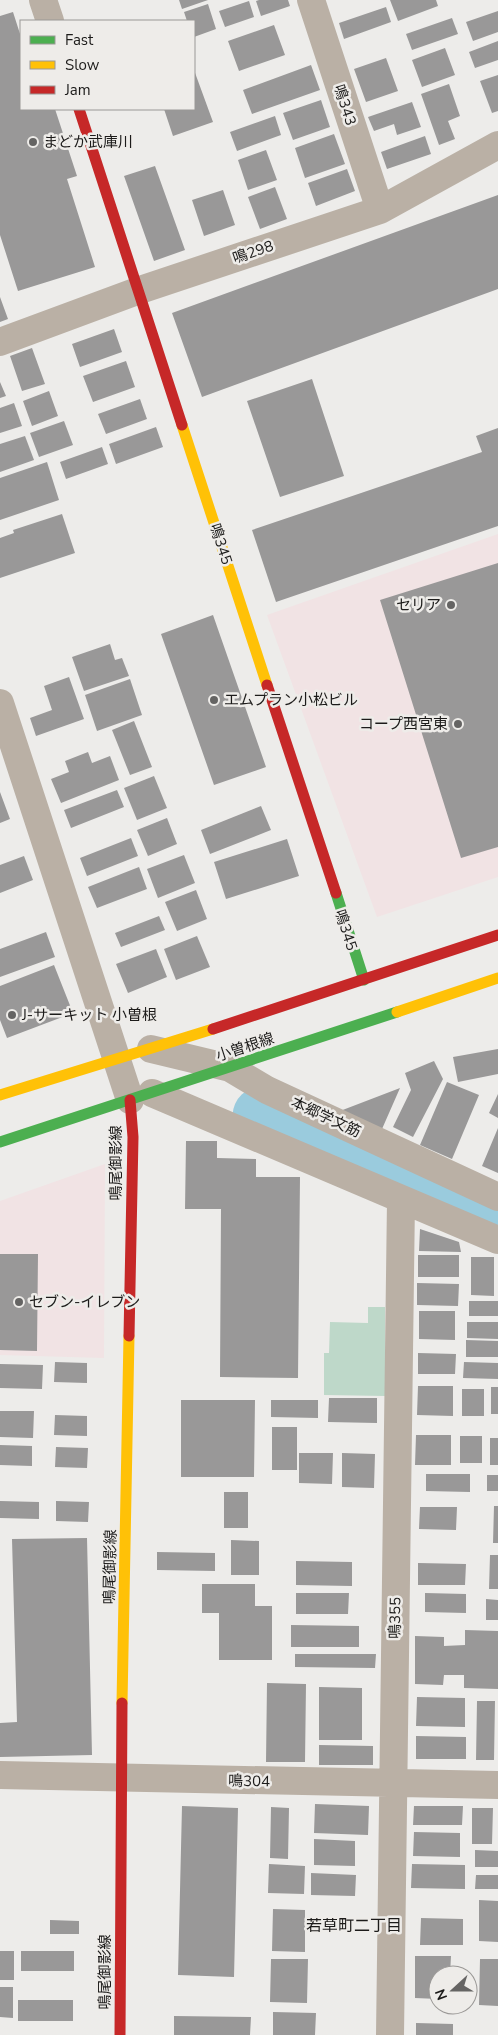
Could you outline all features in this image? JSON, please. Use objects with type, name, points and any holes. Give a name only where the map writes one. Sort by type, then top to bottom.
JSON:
[{"type":"street","points":[[43,0],[50,20]]},
{"type":"street","name":"鳴343","points":[[311,0],[380,210]]},
{"type":"street","name":"鳴345","points":[[79,110],[140,290],[346,931],[364,980]]},
{"type":"street","name":"鳴298","points":[[0,342],[140,290],[380,210],[498,145]]},
{"type":"street","points":[[0,703],[116,1058],[141,1097],[498,1240]]},
{"type":"street","name":"小曽根線","points":[[0,1095],[116,1058],[151,1050],[498,935]]},
{"type":"street","name":"小曽根線","points":[[0,1142],[230,1068],[498,978]]},
{"type":"street","name":"本郷学文筋","points":[[151,1050],[230,1068],[267,1090],[498,1197]]},
{"type":"street","name":"鳴尾御影線","points":[[120,2035],[121,1778],[133,1137],[141,1097]]},
{"type":"street","name":"鳴355","points":[[390,2035],[401,1200]]},
{"type":"street","name":"鳴304","points":[[0,1775],[498,1785]]},
{"type":"shaded area","points":[[498,534],[498,877],[377,917],[267,615]]},
{"type":"shaded area","points":[[105,1164],[104,1358],[0,1355],[0,1201]]},
{"type":"green space","points":[[368,1307],[385,1307],[385,1396],[324,1395],[324,1353],[329,1353],[330,1322],[368,1323]]},
{"type":"building","points":[[179,0],[208,0],[182,9]]},
{"type":"building","points":[[288,0],[290,6],[261,16],[256,1]]},
{"type":"building","points":[[390,0],[436,0],[438,6],[398,21]]},
{"type":"building","points":[[249,1],[254,17],[225,27],[219,11]]},
{"type":"building","points":[[208,4],[216,29],[195,37],[195,20],[187,20],[184,12]]},
{"type":"building","points":[[386,7],[391,22],[344,39],[339,23]]},
{"type":"building","points":[[498,11],[498,32],[473,41],[466,22]]},
{"type":"building","name":"まどか武庫川","points":[[13,12],[20,34],[20,110],[55,110],[77,176],[67,179],[95,267],[18,291],[0,235],[0,16]]},
{"type":"building","points":[[452,18],[458,34],[412,50],[406,34]]},
{"type":"building","points":[[274,25],[285,55],[239,71],[228,41]]},
{"type":"building","points":[[498,41],[498,60],[475,68],[469,52]]},
{"type":"building","points":[[445,48],[455,75],[422,87],[412,60]]},
{"type":"building","points":[[386,58],[398,91],[366,102],[354,69]]},
{"type":"building","points":[[311,65],[320,90],[252,114],[243,90]]},
{"type":"building","points":[[195,73],[213,122],[173,136],[164,110],[195,110]]},
{"type":"building","points":[[498,75],[498,111],[492,113],[480,81]]},
{"type":"building","points":[[449,84],[460,116],[448,121],[455,139],[439,145],[421,94]]},
{"type":"building","points":[[321,100],[330,127],[293,140],[283,113]]},
{"type":"building","points":[[412,102],[421,127],[397,135],[394,124],[374,131],[368,117]]},
{"type":"building","points":[[275,116],[281,135],[237,151],[230,132]]},
{"type":"building","points":[[334,134],[345,164],[305,178],[295,148]]},
{"type":"building","points":[[425,136],[431,154],[387,169],[381,152]]},
{"type":"building","points":[[266,150],[277,180],[248,190],[238,160]]},
{"type":"building","points":[[155,166],[185,250],[154,261],[124,176]]},
{"type":"building","points":[[347,169],[355,191],[316,206],[308,183]]},
{"type":"building","points":[[275,187],[287,219],[260,229],[248,197]]},
{"type":"building","points":[[223,190],[235,225],[204,236],[192,200]]},
{"type":"building","points":[[498,195],[498,289],[202,397],[172,313]]},
{"type":"building","points":[[0,297],[8,319],[0,322]]},
{"type":"building","points":[[114,329],[122,352],[80,367],[72,344]]},
{"type":"building","points":[[32,348],[45,384],[22,391],[10,356]]},
{"type":"building","points":[[126,361],[135,387],[93,402],[83,376]]},
{"type":"building","points":[[312,379],[344,476],[280,497],[247,401]]},
{"type":"building","points":[[0,382],[6,396],[0,398]]},
{"type":"building","points":[[49,391],[58,416],[32,426],[23,401]]},
{"type":"building","points":[[140,399],[147,419],[106,434],[98,414]]},
{"type":"building","points":[[14,403],[22,426],[0,433],[0,408]]},
{"type":"building","points":[[64,421],[73,445],[39,457],[30,433]]},
{"type":"building","points":[[156,427],[163,447],[116,464],[109,444]]},
{"type":"building","points":[[498,428],[498,526],[276,602],[252,530],[482,452],[476,436]]},
{"type":"building","points":[[25,436],[34,460],[0,472],[0,444]]},
{"type":"building","points":[[102,447],[108,464],[66,479],[60,462]]},
{"type":"building","points":[[47,462],[59,500],[0,520],[0,478]]},
{"type":"building","points":[[62,514],[75,553],[0,578],[0,538],[14,533],[13,530]]},
{"type":"building","name":"コープ西宮東","points":[[498,563],[498,847],[461,858],[380,600]]},
{"type":"building","name":"エムプラン小松ビル","points":[[213,615],[266,767],[214,785],[161,634]]},
{"type":"building","points":[[110,644],[115,660],[122,658],[129,676],[84,691],[72,657]]},
{"type":"building","points":[[69,677],[84,719],[36,736],[30,718],[52,710],[44,686]]},
{"type":"building","points":[[130,679],[142,715],[97,731],[85,695]]},
{"type":"building","points":[[134,721],[152,767],[130,775],[112,730]]},
{"type":"building","points":[[88,752],[92,763],[110,756],[119,780],[61,803],[51,779],[69,772],[65,761]]},
{"type":"building","points":[[154,776],[167,808],[137,820],[124,788]]},
{"type":"building","points":[[117,790],[124,807],[71,828],[64,810]]},
{"type":"building","points":[[0,792],[10,819],[0,823]]},
{"type":"building","points":[[261,806],[271,830],[210,854],[201,830]]},
{"type":"building","points":[[167,818],[177,844],[148,856],[137,830]]},
{"type":"building","points":[[131,838],[138,856],[87,876],[80,858]]},
{"type":"building","points":[[287,839],[299,876],[226,899],[214,862]]},
{"type":"building","points":[[184,855],[195,883],[158,898],[147,869]]},
{"type":"building","points":[[24,856],[33,880],[0,893],[0,865]]},
{"type":"building","points":[[139,867],[147,889],[97,908],[88,887]]},
{"type":"building","points":[[196,890],[207,919],[177,931],[165,902]]},
{"type":"building","points":[[159,916],[165,930],[121,947],[115,933]]},
{"type":"building","points":[[46,932],[55,957],[0,977],[0,949]]},
{"type":"building","points":[[197,936],[210,967],[176,980],[164,949]]},
{"type":"building","points":[[156,949],[167,977],[128,993],[116,964]]},
{"type":"building","points":[[54,965],[73,1013],[7,1038],[0,1020],[0,986]]},
{"type":"building","points":[[498,1049],[498,1074],[458,1082],[453,1057]]},
{"type":"building","points":[[434,1061],[443,1079],[413,1137],[393,1127],[411,1090],[405,1073]]},
{"type":"building","points":[[447,1082],[479,1095],[452,1159],[420,1145]]},
{"type":"building","points":[[400,1088],[382,1129],[340,1111]]},
{"type":"building","points":[[498,1094],[498,1118],[489,1113]]},
{"type":"building","points":[[498,1128],[498,1173],[482,1166]]},
{"type":"building","points":[[186,1141],[217,1141],[217,1158],[256,1159],[256,1177],[300,1177],[298,1378],[220,1377],[221,1209],[185,1209]]},
{"type":"building","points":[[420,1229],[459,1242],[461,1252],[419,1251]]},
{"type":"building","name":"セブン-イレブン","points":[[0,1254],[38,1254],[37,1351],[0,1350]]},
{"type":"building","points":[[418,1255],[459,1255],[459,1277],[418,1277]]},
{"type":"building","points":[[471,1257],[494,1257],[494,1296],[471,1295]]},
{"type":"building","points":[[417,1283],[459,1284],[458,1306],[417,1305]]},
{"type":"building","points":[[469,1301],[498,1301],[498,1316],[469,1316]]},
{"type":"building","points":[[419,1311],[455,1311],[455,1340],[419,1339]]},
{"type":"building","points":[[467,1322],[498,1322],[498,1339],[467,1338]]},
{"type":"building","points":[[466,1340],[498,1341],[498,1357],[466,1357]]},
{"type":"building","points":[[418,1353],[456,1354],[455,1374],[418,1374]]},
{"type":"building","points":[[55,1362],[87,1363],[87,1383],[54,1382]]},
{"type":"building","points":[[464,1362],[498,1363],[498,1379],[463,1378]]},
{"type":"building","points":[[0,1364],[43,1365],[42,1389],[0,1388]]},
{"type":"building","points":[[418,1386],[453,1386],[453,1416],[417,1415]]},
{"type":"building","points":[[491,1387],[498,1387],[498,1414],[491,1414]]},
{"type":"building","points":[[462,1389],[484,1389],[484,1416],[462,1416]]},
{"type":"building","points":[[329,1398],[377,1398],[377,1423],[328,1422]]},
{"type":"building","points":[[181,1400],[255,1400],[254,1477],[181,1477]]},
{"type":"building","points":[[271,1400],[318,1400],[318,1418],[271,1417]]},
{"type":"building","points":[[0,1411],[34,1411],[33,1438],[0,1437]]},
{"type":"building","points":[[55,1415],[87,1416],[87,1436],[54,1435]]},
{"type":"building","points":[[272,1427],[297,1427],[297,1470],[272,1470]]},
{"type":"building","points":[[416,1435],[451,1435],[451,1465],[415,1465]]},
{"type":"building","points":[[460,1436],[482,1436],[482,1463],[460,1463]]},
{"type":"building","points":[[490,1438],[498,1438],[498,1465],[490,1465]]},
{"type":"building","points":[[0,1445],[32,1446],[32,1466],[0,1465]]},
{"type":"building","points":[[56,1447],[88,1448],[87,1468],[55,1467]]},
{"type":"building","points":[[299,1453],[333,1453],[332,1484],[299,1483]]},
{"type":"building","points":[[342,1453],[375,1454],[374,1488],[342,1487]]},
{"type":"building","points":[[426,1474],[470,1474],[470,1492],[426,1491]]},
{"type":"building","points":[[487,1475],[498,1475],[498,1491],[487,1491]]},
{"type":"building","points":[[224,1492],[248,1492],[248,1528],[224,1528]]},
{"type":"building","points":[[0,1501],[39,1502],[39,1519],[0,1518]]},
{"type":"building","points":[[56,1501],[89,1502],[88,1522],[56,1521]]},
{"type":"building","points":[[494,1506],[498,1506],[498,1543],[493,1543]]},
{"type":"building","points":[[420,1507],[457,1507],[456,1530],[419,1529]]},
{"type":"building","points":[[87,1538],[92,1755],[0,1757],[0,1723],[17,1722],[12,1539]]},
{"type":"building","points":[[231,1540],[259,1541],[259,1575],[231,1575]]},
{"type":"building","points":[[157,1552],[215,1553],[215,1571],[157,1570]]},
{"type":"building","points":[[490,1555],[498,1555],[498,1589],[489,1589]]},
{"type":"building","points":[[296,1561],[352,1562],[352,1586],[296,1585]]},
{"type":"building","points":[[418,1563],[466,1564],[465,1585],[418,1585]]},
{"type":"building","points":[[202,1584],[255,1584],[255,1606],[272,1606],[272,1660],[219,1660],[219,1613],[202,1613]]},
{"type":"building","points":[[296,1593],[349,1593],[348,1614],[296,1614]]},
{"type":"building","points":[[425,1593],[466,1594],[466,1613],[425,1612]]},
{"type":"building","points":[[486,1599],[498,1600],[498,1620],[486,1620]]},
{"type":"building","points":[[291,1625],[359,1626],[359,1647],[291,1647]]},
{"type":"building","points":[[465,1630],[498,1631],[498,1689],[464,1688],[464,1675],[444,1675],[443,1685],[415,1684],[415,1636],[444,1637],[444,1646],[465,1645]]},
{"type":"building","points":[[295,1654],[376,1654],[375,1668],[295,1667]]},
{"type":"building","points":[[267,1683],[306,1684],[305,1762],[266,1762]]},
{"type":"building","points":[[319,1687],[362,1688],[362,1740],[319,1740]]},
{"type":"building","points":[[417,1697],[465,1698],[465,1727],[416,1726]]},
{"type":"building","points":[[477,1701],[495,1701],[494,1760],[476,1760]]},
{"type":"building","points":[[416,1736],[466,1737],[466,1759],[416,1759]]},
{"type":"building","points":[[319,1745],[373,1746],[373,1765],[319,1765]]},
{"type":"building","points":[[315,1804],[369,1806],[368,1835],[314,1833]]},
{"type":"building","points":[[182,1806],[238,1808],[234,1977],[178,1975]]},
{"type":"building","points":[[414,1806],[463,1806],[462,1825],[413,1825]]},
{"type":"building","points":[[271,1807],[289,1808],[288,1859],[270,1858]]},
{"type":"building","points":[[472,1808],[493,1808],[492,1844],[472,1844]]},
{"type":"building","points":[[414,1832],[460,1833],[460,1857],[413,1856]]},
{"type":"building","points":[[314,1839],[355,1841],[355,1866],[314,1865]]},
{"type":"building","points":[[475,1850],[498,1851],[498,1867],[475,1867]]},
{"type":"building","points":[[269,1864],[305,1866],[304,1894],[268,1893]]},
{"type":"building","points":[[412,1864],[465,1865],[465,1889],[411,1888]]},
{"type":"building","points":[[311,1873],[356,1875],[355,1896],[311,1895]]},
{"type":"building","points":[[476,1875],[498,1875],[498,1889],[475,1889]]},
{"type":"building","points":[[479,1900],[498,1901],[498,1942],[479,1941]]},
{"type":"building","points":[[273,1909],[305,1910],[305,1952],[272,1951]]},
{"type":"building","points":[[421,1918],[463,1919],[463,1945],[420,1945]]},
{"type":"building","points":[[50,1920],[79,1921],[79,1934],[50,1934]]},
{"type":"building","points":[[0,1951],[14,1951],[14,1980],[0,1980]]},
{"type":"building","points":[[21,1951],[74,1951],[74,1971],[21,1971]]},
{"type":"building","points":[[415,1956],[451,1956],[451,1965],[428,1965],[428,1999],[415,1998]]},
{"type":"building","points":[[271,1959],[308,1959],[307,2003],[270,2002]]},
{"type":"building","points":[[480,1959],[498,1959],[498,2006],[479,2005]]},
{"type":"building","points":[[0,1987],[13,1987],[13,2018],[0,2017]]},
{"type":"building","points":[[18,2000],[73,2000],[73,2021],[18,2021]]},
{"type":"building","points":[[273,2012],[316,2013],[315,2035],[273,2035]]},
{"type":"building","points":[[174,2016],[251,2017],[250,2035],[174,2035]]},
{"type":"building","points":[[416,2023],[453,2024],[453,2035],[416,2035]]},
{"type":"waterway","points":[[262,1116],[498,1221]]},
{"type":"traffic: fast","points":[[336,893],[364,980]]},
{"type":"traffic: fast","points":[[0,1142],[397,1012]]},
{"type":"traffic: slow","points":[[182,425],[267,685]]},
{"type":"traffic: slow","points":[[397,1012],[498,978]]},
{"type":"traffic: slow","points":[[0,1095],[213,1029]]},
{"type":"traffic: slow","points":[[122,1703],[129,1336]]},
{"type":"traffic: jam","points":[[79,110],[182,425]]},
{"type":"traffic: jam","points":[[267,685],[336,893]]},
{"type":"traffic: jam","points":[[213,1029],[498,935]]},
{"type":"traffic: jam","points":[[129,1336],[133,1137],[130,1100]]},
{"type":"traffic: jam","points":[[120,2035],[122,1703]]},
{"type":"place","name":"まどか武庫川","points":[[33,142]]},
{"type":"place","name":"セリア","points":[[451,605]]},
{"type":"place","name":"エムプラン小松ビル","points":[[214,700]]},
{"type":"place","name":"コープ西宮東","points":[[458,724]]},
{"type":"place","name":"J-サーキット 小曽根","points":[[12,1015]]},
{"type":"place","name":"セブン-イレブン","points":[[19,1302]]},
{"type":"district","name":"若草町二丁目","points":[[354,1926]]}]
